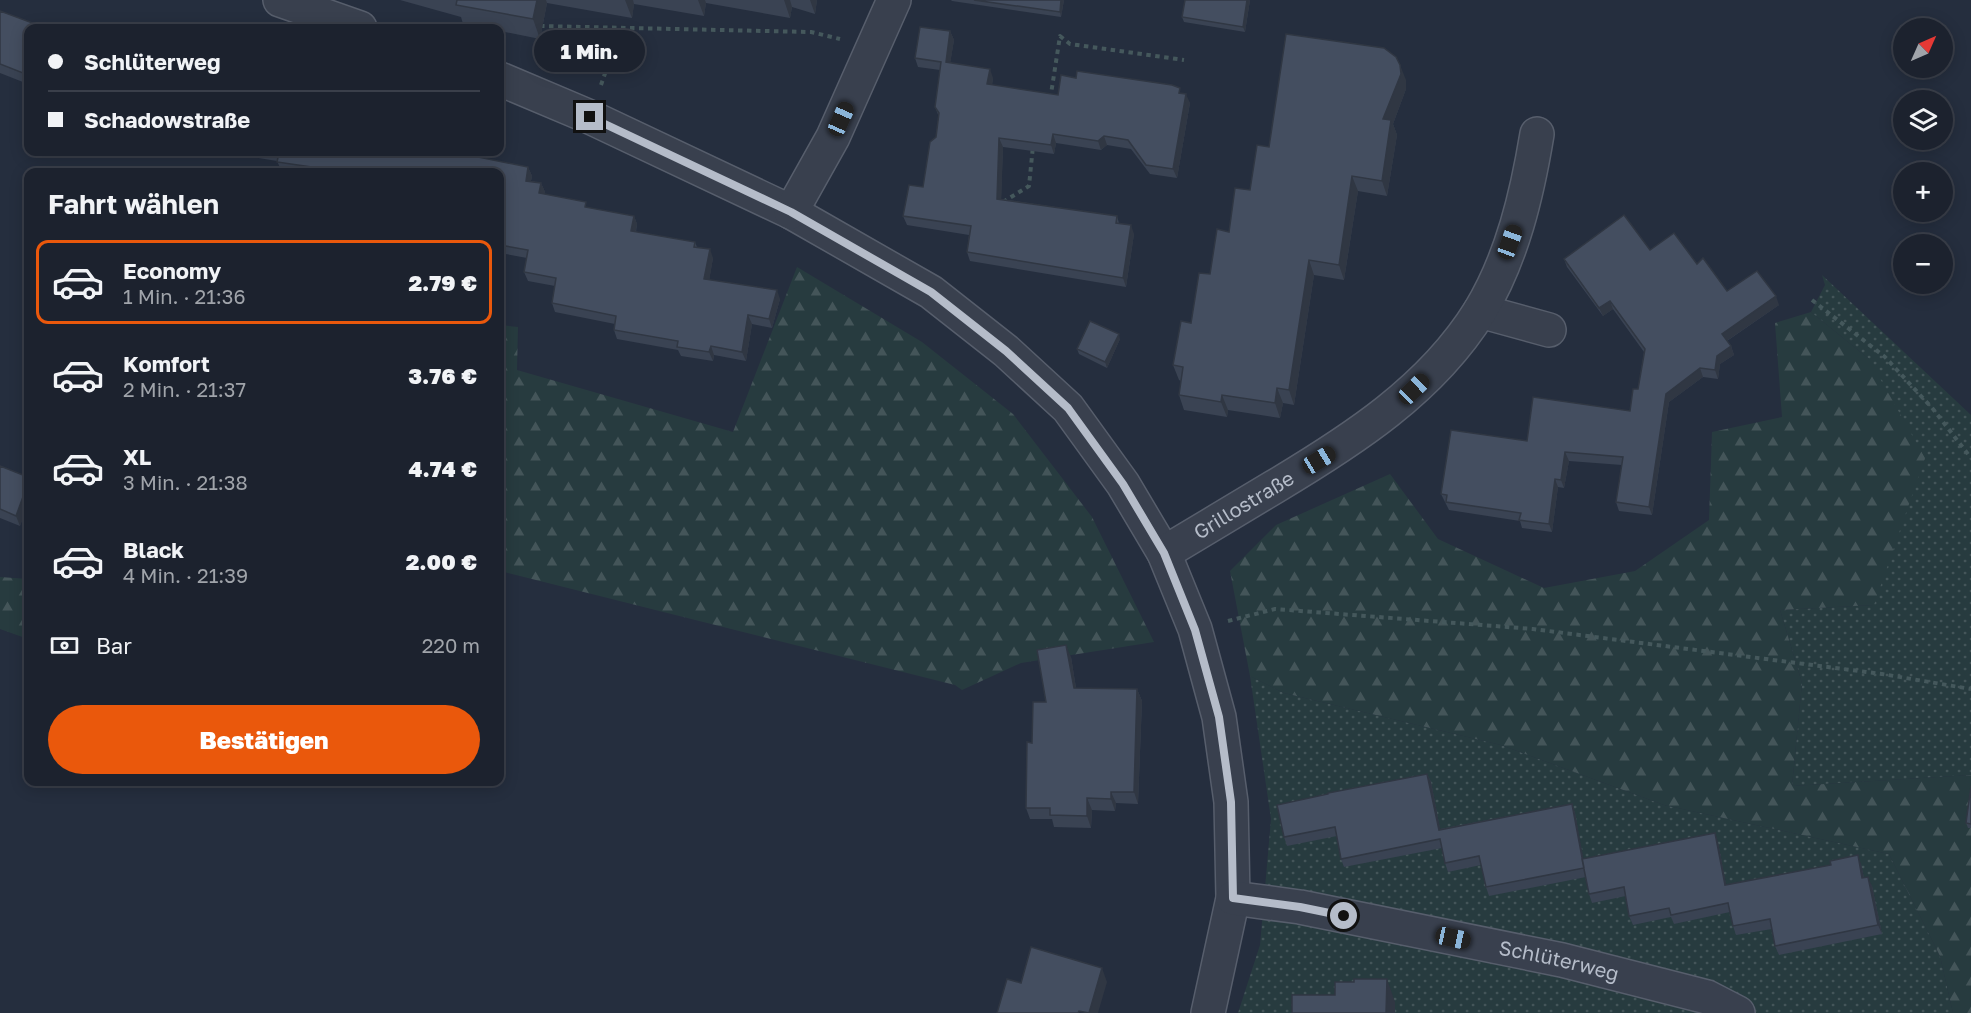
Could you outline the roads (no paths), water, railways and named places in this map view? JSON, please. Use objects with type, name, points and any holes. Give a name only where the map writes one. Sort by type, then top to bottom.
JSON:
[{"type":"street","points":[[280,0],[349,24]]},
{"type":"street","points":[[791,212],[833,137],[894,0]]},
{"type":"street","points":[[504,81],[590,117],[791,212],[931,292],[1006,351],[1068,408],[1123,484],[1164,553],[1195,630],[1221,728],[1231,802],[1233,898],[1208,1013]]},
{"type":"street","name":"Grillostraße","points":[[1164,553],[1339,448],[1414,389],[1443,361],[1480,311],[1499,273],[1529,182],[1537,134]]},
{"type":"street","points":[[1480,311],[1549,330]]},
{"type":"street","name":"Schlüterweg","points":[[1233,898],[1300,907],[1562,960],[1707,997],[1738,1013]]}]
